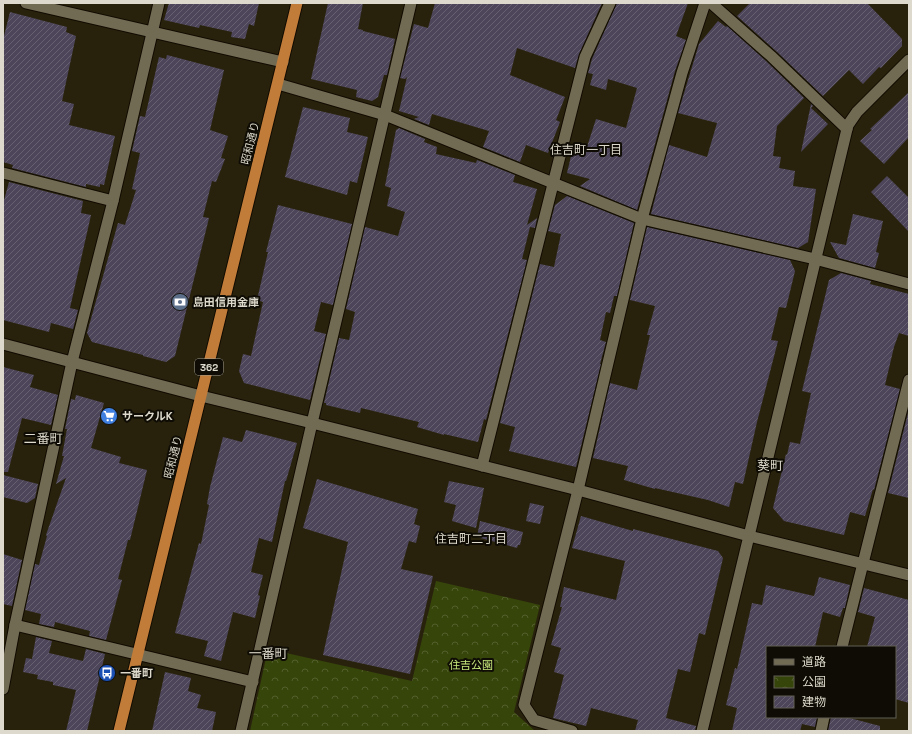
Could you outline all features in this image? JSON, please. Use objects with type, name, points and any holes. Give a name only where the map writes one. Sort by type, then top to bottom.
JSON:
[{"type":"highway","name":"昭和通り","points":[[119,731],[297,3]]},
{"type":"street","points":[[26,3],[283,62]]},
{"type":"street","points":[[3,689],[15,626],[72,362],[113,201],[159,3]]},
{"type":"street","points":[[242,731],[312,423],[411,3]]},
{"type":"street","points":[[482,466],[552,182],[585,57],[610,3]]},
{"type":"street","points":[[572,731],[551,728],[534,720],[524,705],[578,490],[642,219],[682,73],[705,3]]},
{"type":"street","points":[[711,3],[771,56],[847,129]]},
{"type":"street","points":[[702,731],[848,125],[857,112],[909,60]]},
{"type":"street","points":[[278,84],[385,115],[642,219],[815,259],[909,284]]},
{"type":"street","points":[[3,173],[113,201]]},
{"type":"street","points":[[3,344],[202,396],[578,490],[748,536],[909,575]]},
{"type":"street","points":[[842,646],[909,380]]},
{"type":"street","points":[[15,626],[253,682]]},
{"type":"street","points":[[821,731],[824,718]]},
{"type":"green space","name":"住吉公園","points":[[436,581],[540,605],[514,712],[535,731],[250,731],[268,649],[412,681]]},
{"type":"building","points":[[169,3],[259,3],[254,26],[249,24],[245,39],[231,37],[232,32],[200,25],[199,28],[164,20]]},
{"type":"building","points":[[328,3],[363,3],[358,29],[395,39],[387,75],[384,75],[378,97],[372,101],[356,97],[357,90],[311,79]]},
{"type":"building","points":[[435,3],[602,3],[579,54],[575,68],[517,48],[510,75],[565,97],[556,120],[560,122],[548,153],[526,145],[520,162],[483,147],[489,131],[432,114],[429,125],[414,119],[419,117],[399,111],[407,77],[405,79],[400,78],[414,24],[428,28]]},
{"type":"building","points":[[617,3],[688,3],[676,36],[686,40],[675,71],[637,210],[580,186],[590,179],[567,173],[572,152],[584,156],[596,119],[626,128],[637,88],[608,79],[606,90],[590,85],[593,74],[588,73],[592,59]]},
{"type":"building","points":[[750,3],[867,3],[902,39],[902,46],[863,84],[849,70],[823,96],[737,16]]},
{"type":"building","points":[[10,12],[67,27],[66,32],[76,36],[62,101],[74,104],[69,125],[115,136],[104,185],[100,184],[100,187],[86,184],[86,187],[12,168],[13,165],[3,162],[3,40]]},
{"type":"building","points":[[718,21],[726,27],[727,26],[804,98],[777,126],[773,156],[781,157],[779,168],[795,171],[793,186],[816,189],[808,242],[798,248],[651,214],[669,145],[707,157],[717,123],[678,113],[699,44]]},
{"type":"building","points":[[167,55],[224,70],[210,130],[228,136],[221,158],[225,159],[216,182],[212,181],[203,217],[209,218],[175,356],[166,362],[92,342],[87,333],[118,223],[125,225],[136,190],[132,189],[140,153],[132,151],[140,116],[145,117],[159,57],[166,59]]},
{"type":"building","points":[[909,92],[909,137],[884,164],[860,141],[872,130],[870,129]]},
{"type":"building","points":[[811,104],[813,106],[811,108],[828,124],[801,152]]},
{"type":"building","points":[[303,107],[350,118],[347,132],[368,137],[357,183],[350,181],[347,195],[285,177]]},
{"type":"building","points":[[399,128],[425,139],[424,142],[437,147],[436,154],[476,163],[477,160],[515,175],[513,182],[537,189],[527,225],[537,218],[535,228],[530,227],[522,259],[527,260],[486,420],[484,419],[478,442],[444,435],[417,427],[419,422],[361,408],[360,413],[326,405],[326,403],[324,403],[339,338],[349,340],[355,312],[346,309],[365,227],[398,236],[405,212],[387,206],[391,188],[385,186],[396,130]]},
{"type":"building","points":[[887,176],[909,198],[909,232],[871,192]]},
{"type":"building","points":[[9,182],[83,201],[81,213],[91,215],[70,308],[78,310],[73,329],[51,323],[49,332],[3,320],[3,204]]},
{"type":"building","points":[[567,196],[634,223],[617,296],[614,296],[610,313],[606,312],[600,340],[606,342],[576,467],[509,451],[515,427],[500,423],[540,264],[554,267],[561,234],[548,231],[555,205]]},
{"type":"building","points":[[278,205],[352,224],[333,305],[321,302],[314,331],[326,334],[310,400],[244,383],[239,371],[243,354],[251,356],[263,302],[257,300],[268,252],[266,252]]},
{"type":"building","points":[[853,214],[883,221],[876,252],[879,253],[875,268],[839,258],[830,242],[846,245]]},
{"type":"building","points":[[647,227],[790,260],[795,271],[786,308],[779,307],[771,340],[778,341],[743,484],[735,482],[729,507],[708,500],[655,489],[624,480],[628,466],[593,458],[610,383],[637,390],[650,335],[647,335],[655,306],[630,300]]},
{"type":"building","points":[[841,273],[871,281],[870,284],[909,294],[909,336],[899,333],[885,385],[900,389],[874,490],[873,489],[865,516],[850,512],[844,535],[784,521],[773,508],[790,442],[800,444],[811,393],[802,391],[829,280]]},
{"type":"building","points":[[3,367],[34,375],[30,387],[58,395],[51,425],[22,418],[8,472],[3,472]]},
{"type":"building","points":[[76,395],[104,403],[91,448],[121,457],[119,463],[147,470],[130,540],[128,540],[118,579],[122,580],[106,640],[89,636],[90,631],[55,622],[54,627],[39,624],[41,614],[25,610],[35,564],[39,565],[47,536],[46,535],[66,478],[56,484],[64,456],[62,456],[67,429],[65,429],[71,399],[75,400]]},
{"type":"building","points":[[909,409],[909,498],[888,493]]},
{"type":"building","points":[[246,430],[297,443],[285,481],[272,542],[259,538],[251,572],[263,575],[258,595],[260,596],[255,618],[233,612],[221,661],[204,656],[208,641],[175,633],[199,543],[201,544],[209,505],[207,504],[210,487],[223,437],[242,442]]},
{"type":"building","points":[[3,475],[38,484],[35,498],[27,503],[3,497]]},
{"type":"building","points":[[317,479],[418,509],[414,524],[420,526],[416,543],[409,541],[401,569],[433,576],[410,674],[323,655],[348,542],[303,528]]},
{"type":"building","points":[[449,481],[484,488],[476,528],[452,521],[456,505],[444,502]]},
{"type":"building","points":[[530,503],[544,506],[540,524],[526,521]]},
{"type":"building","points":[[581,516],[633,531],[633,529],[718,551],[723,558],[705,635],[699,633],[690,672],[678,669],[666,718],[696,726],[695,731],[635,731],[638,720],[591,708],[586,726],[553,718],[564,675],[554,672],[561,648],[551,645],[562,607],[560,607],[564,587],[616,600],[625,561],[572,548]]},
{"type":"building","points":[[480,521],[523,532],[520,545],[518,545],[517,548],[477,537]]},
{"type":"building","points":[[3,554],[22,560],[12,606],[3,604]]},
{"type":"building","points":[[819,577],[850,585],[845,608],[843,608],[840,617],[823,612],[815,646],[766,646],[766,718],[817,718],[815,727],[802,724],[800,731],[732,731],[737,708],[726,705],[735,668],[737,669],[752,603],[762,605],[766,585],[814,596]]},
{"type":"building","points":[[864,588],[909,600],[909,703],[896,699],[896,646],[867,646],[875,617],[858,612]]},
{"type":"building","points":[[36,637],[52,641],[49,653],[83,661],[86,649],[105,654],[87,731],[66,731],[76,690],[53,685],[53,682],[37,679],[38,675],[23,672],[26,658],[32,659]]},
{"type":"building","points":[[165,672],[191,678],[188,691],[201,695],[197,708],[216,712],[212,731],[152,731]]},
{"type":"building","points":[[831,718],[850,718],[880,726],[880,731],[828,731]]},
{"type":"place","name":"島田信用金庫","points":[[180,302]]},
{"type":"place","name":"サークルK","points":[[109,416]]},
{"type":"place","name":"一番町","points":[[107,673]]},
{"type":"district","name":"住吉町一丁目","points":[[586,150]]},
{"type":"district","name":"二番町","points":[[43,438]]},
{"type":"district","name":"葵町","points":[[770,465]]},
{"type":"district","name":"住吉町二丁目","points":[[471,539]]},
{"type":"district","name":"一番町","points":[[268,653]]}]
